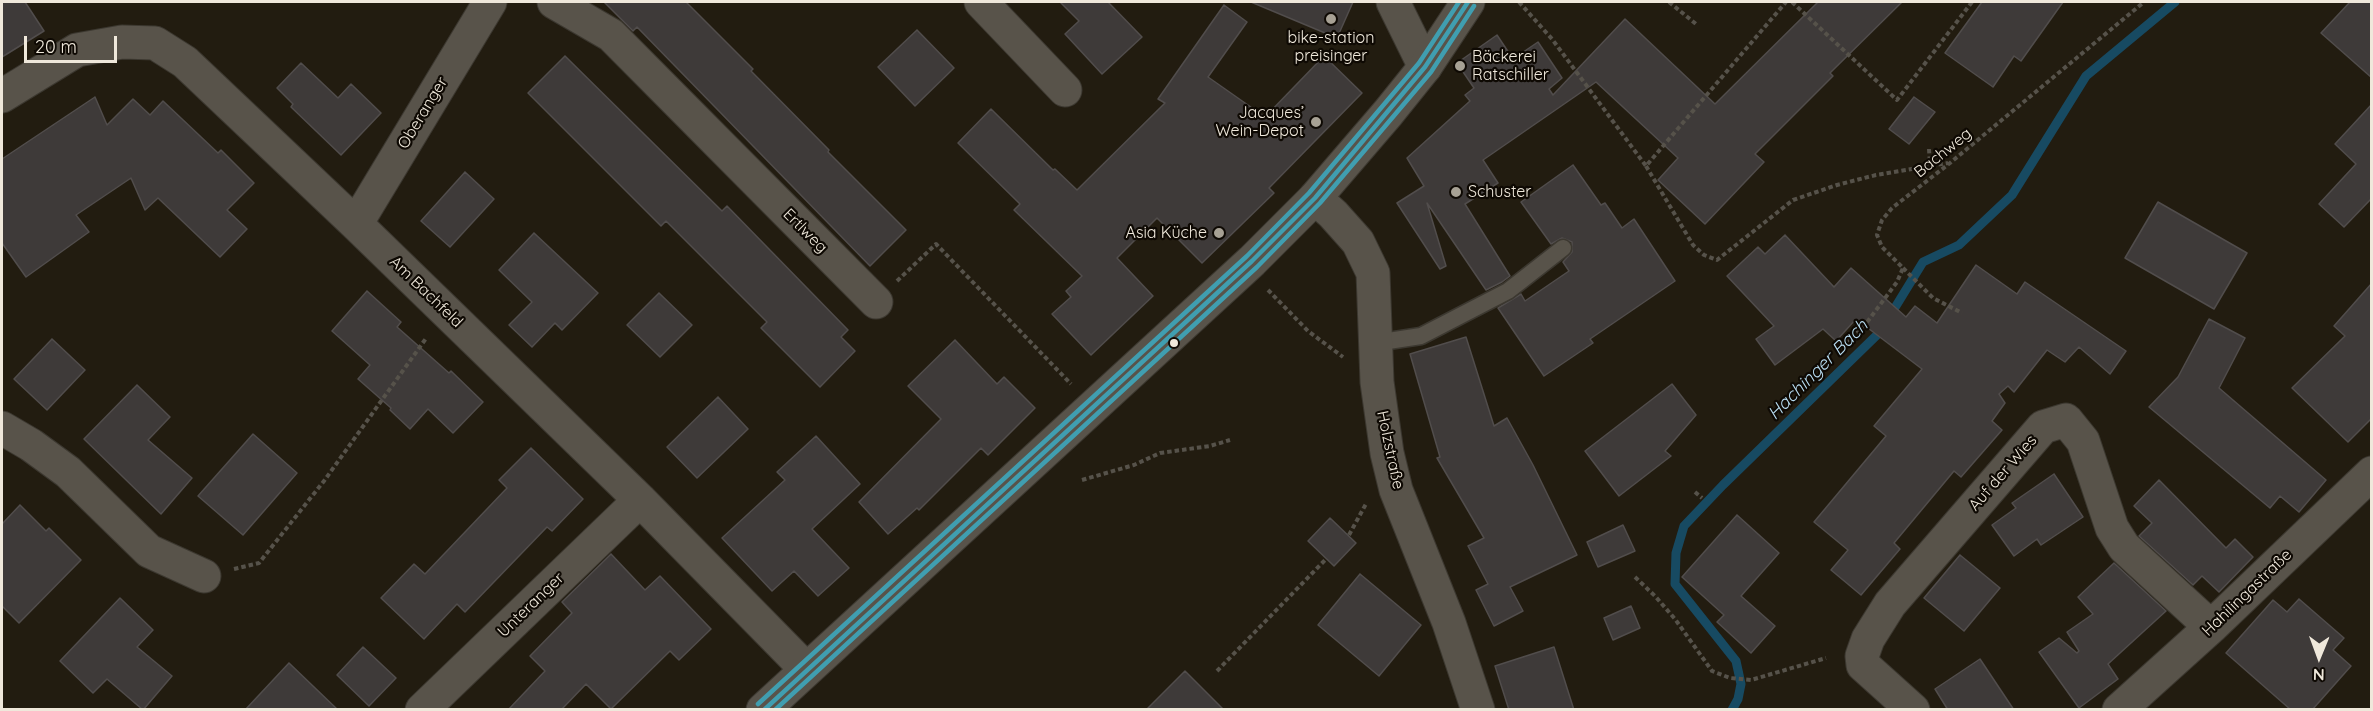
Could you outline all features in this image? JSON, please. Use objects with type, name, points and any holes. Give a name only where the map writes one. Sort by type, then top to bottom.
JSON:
[{"type":"street","name":"Oberanger","points":[[356,224],[490,2]]},
{"type":"street","name":"Ertlweg","points":[[554,2],[611,35],[876,302]]},
{"type":"street","points":[[981,2],[1065,90]]},
{"type":"street","points":[[1393,2],[1425,67]]},
{"type":"street","points":[[763,710],[1243,270],[1315,198],[1425,67],[1468,2]]},
{"type":"street","name":"Am Bachfeld","points":[[2,96],[77,50],[122,42],[155,43],[185,62],[356,224],[640,500],[806,669]]},
{"type":"street","name":"Holzstraße","points":[[1315,198],[1358,242],[1373,273],[1377,382],[1387,453],[1396,490],[1449,623],[1478,710]]},
{"type":"street","name":"Auf der Wies","points":[[1913,710],[1863,665],[1862,656],[1868,639],[1890,604],[2043,427],[2066,420],[2083,441],[2112,528],[2124,547],[2211,627]]},
{"type":"street","points":[[2,428],[31,445],[68,472],[149,551],[204,576]]},
{"type":"street","name":"Hahilingastraße","points":[[2131,706],[2372,473]]},
{"type":"street","name":"Unteranger","points":[[422,710],[640,500]]},
{"type":"lane","points":[[1375,343],[1422,336],[1508,291],[1563,248]]},
{"type":"path","points":[[1519,2],[1552,39],[1646,166],[1693,245],[1704,255],[1717,260],[1793,200],[1837,185],[1930,165],[1950,163]]},
{"type":"path","points":[[1670,2],[1696,24]]},
{"type":"path","points":[[1646,166],[1786,2]]},
{"type":"path","points":[[1792,2],[1897,100],[1972,2]]},
{"type":"path","name":"Bachweg","points":[[1962,313],[1933,298],[1882,248],[1877,235],[1882,220],[1892,208],[1950,163],[2144,2]]},
{"type":"path","points":[[1929,149],[1930,165]]},
{"type":"path","points":[[876,302],[936,244],[1046,358]]},
{"type":"path","points":[[1840,348],[1865,325],[1897,282],[1903,268]]},
{"type":"path","points":[[1243,270],[1275,296],[1308,331],[1377,382]]},
{"type":"path","points":[[204,576],[259,562],[324,481],[446,311]]},
{"type":"path","points":[[1082,480],[1134,465],[1161,453],[1210,446],[1230,440]]},
{"type":"path","points":[[1695,492],[1702,498]]},
{"type":"path","points":[[1348,535],[1371,494]]},
{"type":"path","points":[[1217,671],[1326,559]]},
{"type":"path","points":[[1635,577],[1675,620],[1712,671],[1730,678],[1751,680],[1826,657]]},
{"type":"building","points":[[2,2],[25,2],[44,31],[2,57]]},
{"type":"building","points":[[604,2],[686,2],[753,69],[751,71],[829,150],[828,152],[906,230],[870,266],[637,27],[633,31]]},
{"type":"building","points":[[1060,2],[1108,2],[1142,37],[1102,74],[1065,34],[1079,21]]},
{"type":"building","points":[[1251,2],[1353,2],[1337,38]]},
{"type":"building","points":[[1818,2],[1902,2],[1830,73],[1833,76],[1755,154],[1764,162],[1705,224],[1658,180],[1678,158],[1596,82],[1483,160],[1498,183],[1465,204],[1510,276],[1502,282],[1486,290],[1427,203],[1446,266],[1440,269],[1397,203],[1424,186],[1407,158],[1470,101],[1465,95],[1474,88],[1457,63],[1497,35],[1513,59],[1538,42],[1562,78],[1549,89],[1553,95],[1625,19],[1715,104]]},
{"type":"building","points":[[1982,2],[2063,2],[2021,61],[2014,56],[1993,87],[1945,53]]},
{"type":"building","points":[[2350,2],[2372,2],[2372,78],[2321,33]]},
{"type":"building","points":[[1224,5],[1247,22],[1208,77],[1265,117],[1324,56],[1362,93],[1269,188],[1274,193],[1202,263],[1157,218],[1117,258],[1153,296],[1091,355],[1052,314],[1071,297],[1066,291],[1082,276],[1014,210],[1020,204],[958,143],[991,109],[1053,170],[1055,169],[1077,190],[1165,103],[1158,99]]},
{"type":"building","points":[[917,30],[954,68],[915,106],[878,67]]},
{"type":"building","points":[[565,56],[722,211],[727,206],[848,330],[841,337],[855,351],[820,387],[761,328],[767,322],[666,221],[661,226],[528,93]]},
{"type":"building","points":[[301,63],[338,98],[351,84],[381,113],[341,155],[291,107],[293,104],[277,88]]},
{"type":"building","points":[[95,97],[107,125],[133,99],[150,115],[163,101],[218,153],[221,150],[254,183],[227,210],[247,229],[220,257],[158,198],[145,210],[131,178],[76,215],[89,232],[26,277],[2,243],[2,159]]},
{"type":"building","points":[[1914,97],[1935,112],[1909,144],[1889,129]]},
{"type":"building","points":[[2372,104],[2372,198],[2344,227],[2319,204],[2356,164],[2335,144]]},
{"type":"building","points":[[1573,165],[1601,205],[1605,203],[1622,228],[1634,219],[1675,281],[1590,339],[1593,343],[1544,376],[1498,308],[1521,294],[1525,301],[1569,271],[1563,262],[1572,252],[1572,242],[1562,238],[1551,244],[1521,202]]},
{"type":"building","points":[[465,172],[494,199],[450,247],[421,221]]},
{"type":"building","points":[[2158,202],[2247,253],[2214,309],[2125,258]]},
{"type":"building","points":[[534,233],[598,293],[562,330],[555,323],[532,347],[509,325],[532,302],[499,270]]},
{"type":"building","points":[[1785,235],[1834,287],[1851,268],[1906,317],[1915,306],[1937,323],[1976,265],[2017,294],[2025,282],[2126,351],[2110,374],[2079,347],[2065,362],[2047,350],[2014,392],[2008,386],[1999,394],[2005,403],[1992,421],[2002,430],[1961,477],[1954,471],[1894,543],[1900,549],[1861,595],[1831,570],[1848,550],[1814,522],[1886,436],[1874,426],[1922,369],[1856,319],[1836,341],[1823,329],[1775,365],[1756,339],[1774,326],[1727,276],[1758,247],[1765,254]]},
{"type":"building","points":[[2372,283],[2372,418],[2348,442],[2292,388],[2345,336],[2334,326]]},
{"type":"building","points":[[367,291],[401,322],[397,327],[449,373],[451,371],[483,402],[453,433],[428,409],[410,429],[390,410],[391,408],[358,379],[370,365],[332,331]]},
{"type":"building","points":[[659,293],[692,325],[660,357],[627,325]]},
{"type":"building","points":[[2209,319],[2245,338],[2219,388],[2326,480],[2299,512],[2280,496],[2270,508],[2149,407],[2178,377]]},
{"type":"building","points":[[1466,337],[1494,426],[1507,418],[1577,555],[1510,587],[1523,611],[1494,626],[1476,590],[1488,584],[1468,546],[1484,538],[1437,458],[1440,457],[1410,354]]},
{"type":"building","points":[[52,339],[85,370],[47,410],[14,379]]},
{"type":"building","points":[[955,340],[997,384],[1004,377],[1035,408],[988,455],[981,448],[919,510],[917,508],[888,534],[859,502],[941,419],[908,386]]},
{"type":"building","points":[[1672,384],[1696,415],[1665,451],[1671,456],[1619,496],[1585,451]]},
{"type":"building","points":[[137,385],[170,417],[148,440],[192,478],[161,514],[84,439]]},
{"type":"building","points":[[718,397],[748,429],[697,478],[667,447]]},
{"type":"building","points":[[253,434],[297,473],[243,535],[198,496]]},
{"type":"building","points":[[816,436],[860,484],[812,529],[849,568],[818,596],[794,571],[772,591],[722,538],[785,480],[777,472]]},
{"type":"building","points":[[531,448],[583,499],[552,531],[547,527],[465,612],[457,604],[424,639],[381,598],[414,564],[425,574],[507,488],[499,480]]},
{"type":"building","points":[[2054,474],[2083,517],[2041,545],[2037,539],[2014,556],[1992,525],[2016,508],[2012,503]]},
{"type":"building","points":[[2159,480],[2226,548],[2235,539],[2253,557],[2219,592],[2202,576],[2193,585],[2139,536],[2152,523],[2134,506]]},
{"type":"building","points":[[20,505],[46,531],[49,528],[81,560],[19,623],[2,606],[2,524]]},
{"type":"building","points":[[1737,515],[1779,553],[1741,596],[1775,626],[1751,653],[1717,622],[1724,615],[1682,577]]},
{"type":"building","points":[[1330,518],[1356,543],[1334,566],[1308,541]]},
{"type":"building","points":[[1623,525],[1635,551],[1598,567],[1587,542]]},
{"type":"building","points":[[611,554],[645,590],[660,576],[711,629],[679,660],[670,651],[611,709],[586,684],[561,710],[508,710],[545,671],[530,656],[572,613],[562,602]]},
{"type":"building","points":[[1960,555],[2000,588],[1964,631],[1924,598]]},
{"type":"building","points":[[2114,563],[2166,611],[2108,664],[2118,679],[2079,708],[2039,652],[2059,638],[2077,653],[2079,651],[2067,632],[2093,614],[2078,597]]},
{"type":"building","points":[[1360,574],[1421,625],[1379,676],[1318,625]]},
{"type":"building","points":[[120,598],[153,630],[137,647],[172,676],[143,710],[107,679],[93,693],[60,661]]},
{"type":"building","points":[[2299,599],[2344,638],[2333,650],[2351,666],[2312,710],[2291,710],[2226,653],[2273,600],[2287,612]]},
{"type":"building","points":[[1631,606],[1640,628],[1613,640],[1604,618]]},
{"type":"building","points":[[363,647],[396,678],[369,706],[337,675]]},
{"type":"building","points":[[1554,647],[1574,710],[1509,710],[1495,666]]},
{"type":"building","points":[[1980,659],[2014,710],[1948,710],[1935,689]]},
{"type":"building","points":[[289,663],[338,710],[245,710]]},
{"type":"building","points":[[1185,671],[1224,710],[1146,710]]},
{"type":"waterway","name":"Hachinger Bach","points":[[1732,710],[1738,699],[1741,684],[1736,661],[1675,584],[1676,553],[1684,526],[1880,332],[1923,262],[1959,245],[2012,195],[2086,76],[2175,2]]},
{"type":"transit line","points":[[758,704],[1247,256],[1309,193],[1419,63],[1459,2]]},
{"type":"transit line","points":[[764,710],[1252,261],[1315,198],[1425,67],[1468,2]]},
{"type":"transit line","points":[[775,710],[1257,267],[1320,203],[1431,72],[1474,6]]},
{"type":"place","name":"bike-station preisinger","points":[[1331,19]]},
{"type":"place","name":"Bäckerei Ratschiller","points":[[1460,66]]},
{"type":"place","name":"Jacques’ Wein-Depot","points":[[1316,122]]},
{"type":"place","name":"Schuster","points":[[1456,192]]},
{"type":"place","name":"Asia Küche","points":[[1219,233]]}]
